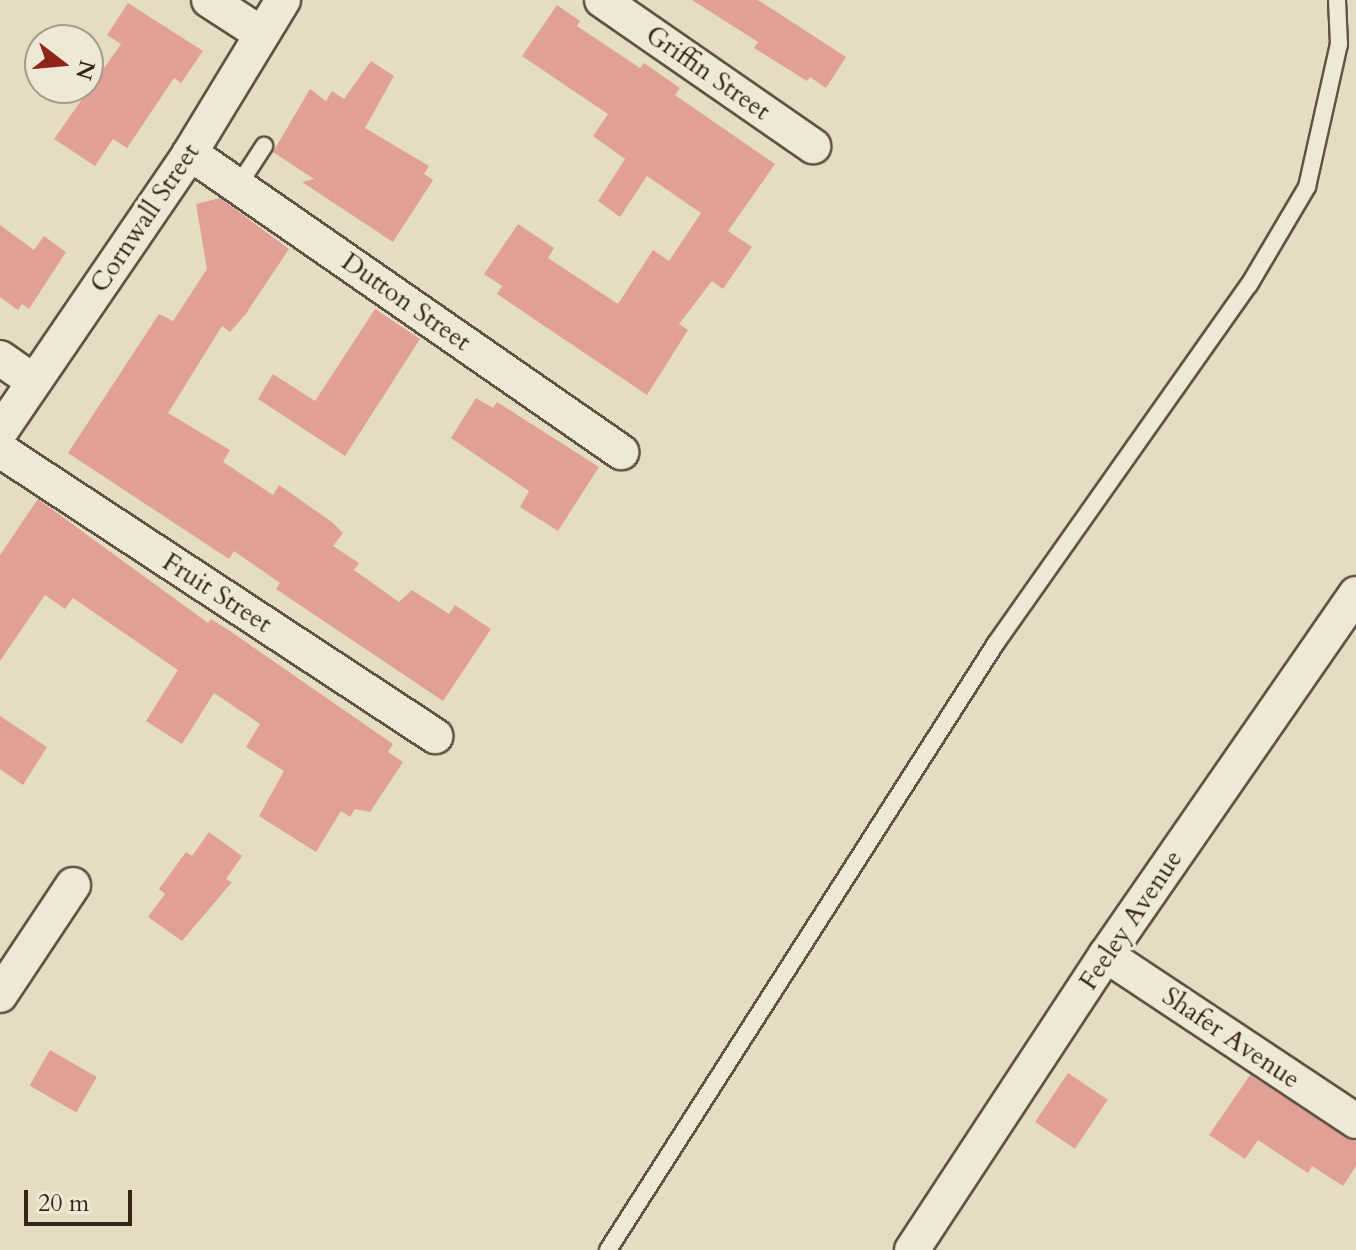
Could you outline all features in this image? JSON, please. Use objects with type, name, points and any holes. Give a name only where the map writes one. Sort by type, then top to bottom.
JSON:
[{"type":"street","points":[[209,0],[260,33]]},
{"type":"street","name":"Cornwall Street","points":[[0,432],[190,153],[260,33],[283,0]]},
{"type":"street","name":"Griffin Street","points":[[602,0],[813,146]]},
{"type":"street","name":"Dutton Street","points":[[190,153],[621,452]]},
{"type":"street","points":[[0,358],[33,381]]},
{"type":"street","name":"Fruit Street","points":[[0,450],[435,736]]},
{"type":"street","name":"Feeley Avenue","points":[[912,1250],[1106,955],[1356,594]]},
{"type":"street","points":[[0,995],[73,885]]},
{"type":"street","name":"Shafer Avenue","points":[[1106,955],[1356,1121]]},
{"type":"lane","points":[[608,1250],[996,643],[1256,272],[1307,187],[1339,44],[1340,0]]},
{"type":"lane","points":[[238,186],[264,146]]},
{"type":"building","points":[[692,0],[758,0],[846,57],[826,88],[810,77],[807,81],[754,48],[758,42]]},
{"type":"building","points":[[128,3],[203,51],[181,83],[174,78],[127,148],[113,139],[95,166],[54,139],[79,104],[104,104],[104,68],[121,44],[107,35]]},
{"type":"building","points":[[557,5],[580,21],[577,26],[640,68],[644,63],[680,88],[675,95],[775,164],[728,231],[752,247],[723,289],[712,281],[679,324],[688,330],[647,395],[497,294],[502,286],[484,274],[518,224],[554,248],[548,258],[618,304],[653,250],[669,261],[701,213],[647,176],[620,217],[598,201],[625,159],[593,136],[608,114],[522,56]]},
{"type":"building","points":[[371,61],[394,76],[365,128],[429,166],[424,174],[433,180],[393,242],[302,182],[314,179],[273,152],[310,89],[326,101],[332,91],[344,99]]},
{"type":"building","points":[[220,198],[289,249],[245,315],[230,332],[222,326],[168,413],[230,450],[223,462],[273,495],[279,485],[332,522],[343,533],[333,546],[359,563],[354,570],[399,602],[412,590],[449,614],[455,605],[491,629],[443,701],[276,589],[280,583],[234,551],[229,559],[68,453],[159,314],[173,321],[207,269],[196,204]]},
{"type":"building","points":[[0,225],[34,250],[44,236],[66,252],[29,309],[22,304],[18,310],[0,297]]},
{"type":"building","points":[[375,309],[420,339],[345,456],[258,399],[273,374],[315,401]]},
{"type":"building","points":[[476,398],[493,408],[497,402],[599,467],[558,531],[520,507],[529,491],[451,438]]},
{"type":"building","points":[[38,499],[208,623],[211,619],[230,631],[393,744],[388,752],[403,762],[370,812],[355,809],[350,817],[341,811],[316,852],[259,816],[284,771],[246,747],[260,724],[214,693],[182,744],[146,721],[178,670],[73,598],[65,609],[45,595],[0,661],[0,555]]},
{"type":"building","points":[[0,716],[47,747],[23,785],[0,769]]},
{"type":"building","points":[[209,832],[242,856],[226,879],[232,882],[182,941],[148,917],[165,894],[159,889],[186,852],[192,856]]},
{"type":"building","points":[[50,1050],[97,1077],[76,1113],[30,1086]]},
{"type":"building","points":[[1068,1073],[1108,1100],[1075,1149],[1035,1122]]},
{"type":"building","points":[[1250,1075],[1356,1142],[1356,1166],[1343,1186],[1312,1166],[1308,1173],[1258,1140],[1245,1159],[1209,1135]]}]
